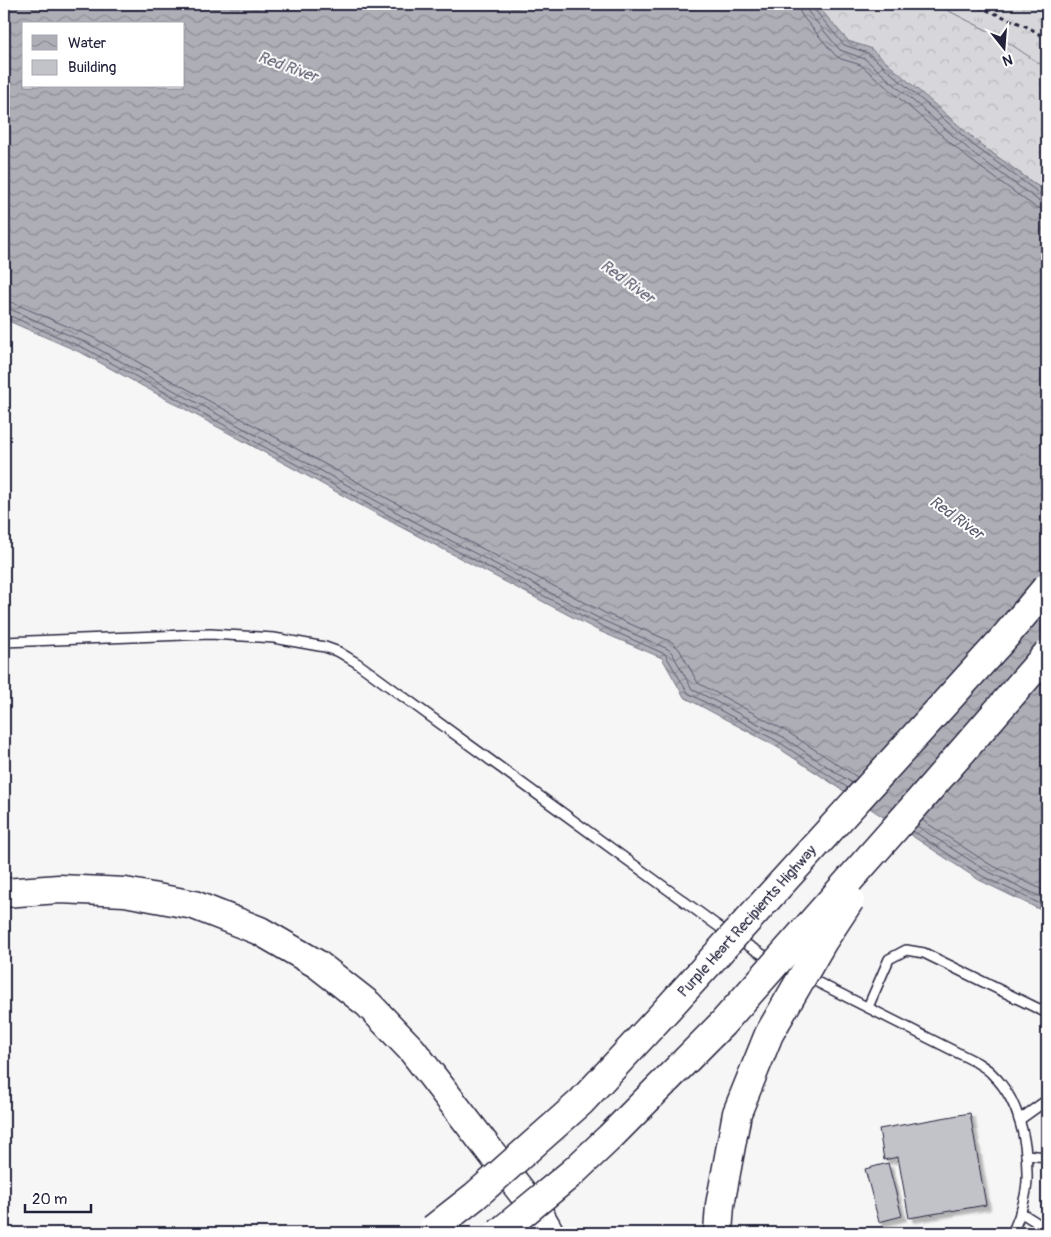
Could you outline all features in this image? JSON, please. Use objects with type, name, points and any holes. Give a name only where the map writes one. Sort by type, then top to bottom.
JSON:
[{"type":"highway","name":"Purple Heart Recipients Highway","points":[[430,1231],[475,1196],[581,1102],[996,646],[1047,587]]},
{"type":"highway","points":[[499,1233],[573,1172],[715,1031],[1047,654]]},
{"type":"highway","points":[[718,1233],[720,1205],[738,1113],[768,1034],[823,941],[913,808]]},
{"type":"highway","points":[[4,893],[59,889],[125,892],[194,905],[260,931],[317,964],[368,1004],[412,1050],[540,1217],[550,1233]]},
{"type":"lane","points":[[4,642],[210,634],[274,638],[325,647],[339,652],[357,663],[722,928],[783,967]]},
{"type":"lane","points":[[868,1007],[889,959],[906,950],[924,953],[1047,1013]]},
{"type":"lane","points":[[798,974],[814,980],[976,1062],[992,1074],[1006,1091],[1019,1120],[1026,1155],[1028,1175],[1020,1212],[1012,1233]]},
{"type":"lane","points":[[1019,1120],[1047,1100]]},
{"type":"lane","points":[[1026,1155],[1047,1157]]},
{"type":"lane","points":[[1020,1212],[1047,1229]]},
{"type":"path","points":[[972,4],[1028,27],[1047,39]]},
{"type":"green space","points":[[814,4],[935,4],[1000,37],[1046,68],[1047,193],[980,144],[848,41]]},
{"type":"green space","points":[[935,4],[1047,4],[1047,70],[1000,37]]},
{"type":"water","name":"Red River","points":[[4,4],[816,4],[848,41],[870,48],[980,144],[1047,193],[1047,913],[979,880],[777,747],[684,697],[662,658],[599,631],[397,525],[84,354],[4,319]]},
{"type":"building","points":[[970,1113],[986,1205],[909,1218],[898,1157],[884,1160],[879,1129]]},
{"type":"building","points":[[888,1163],[902,1216],[879,1222],[865,1169]]}]
